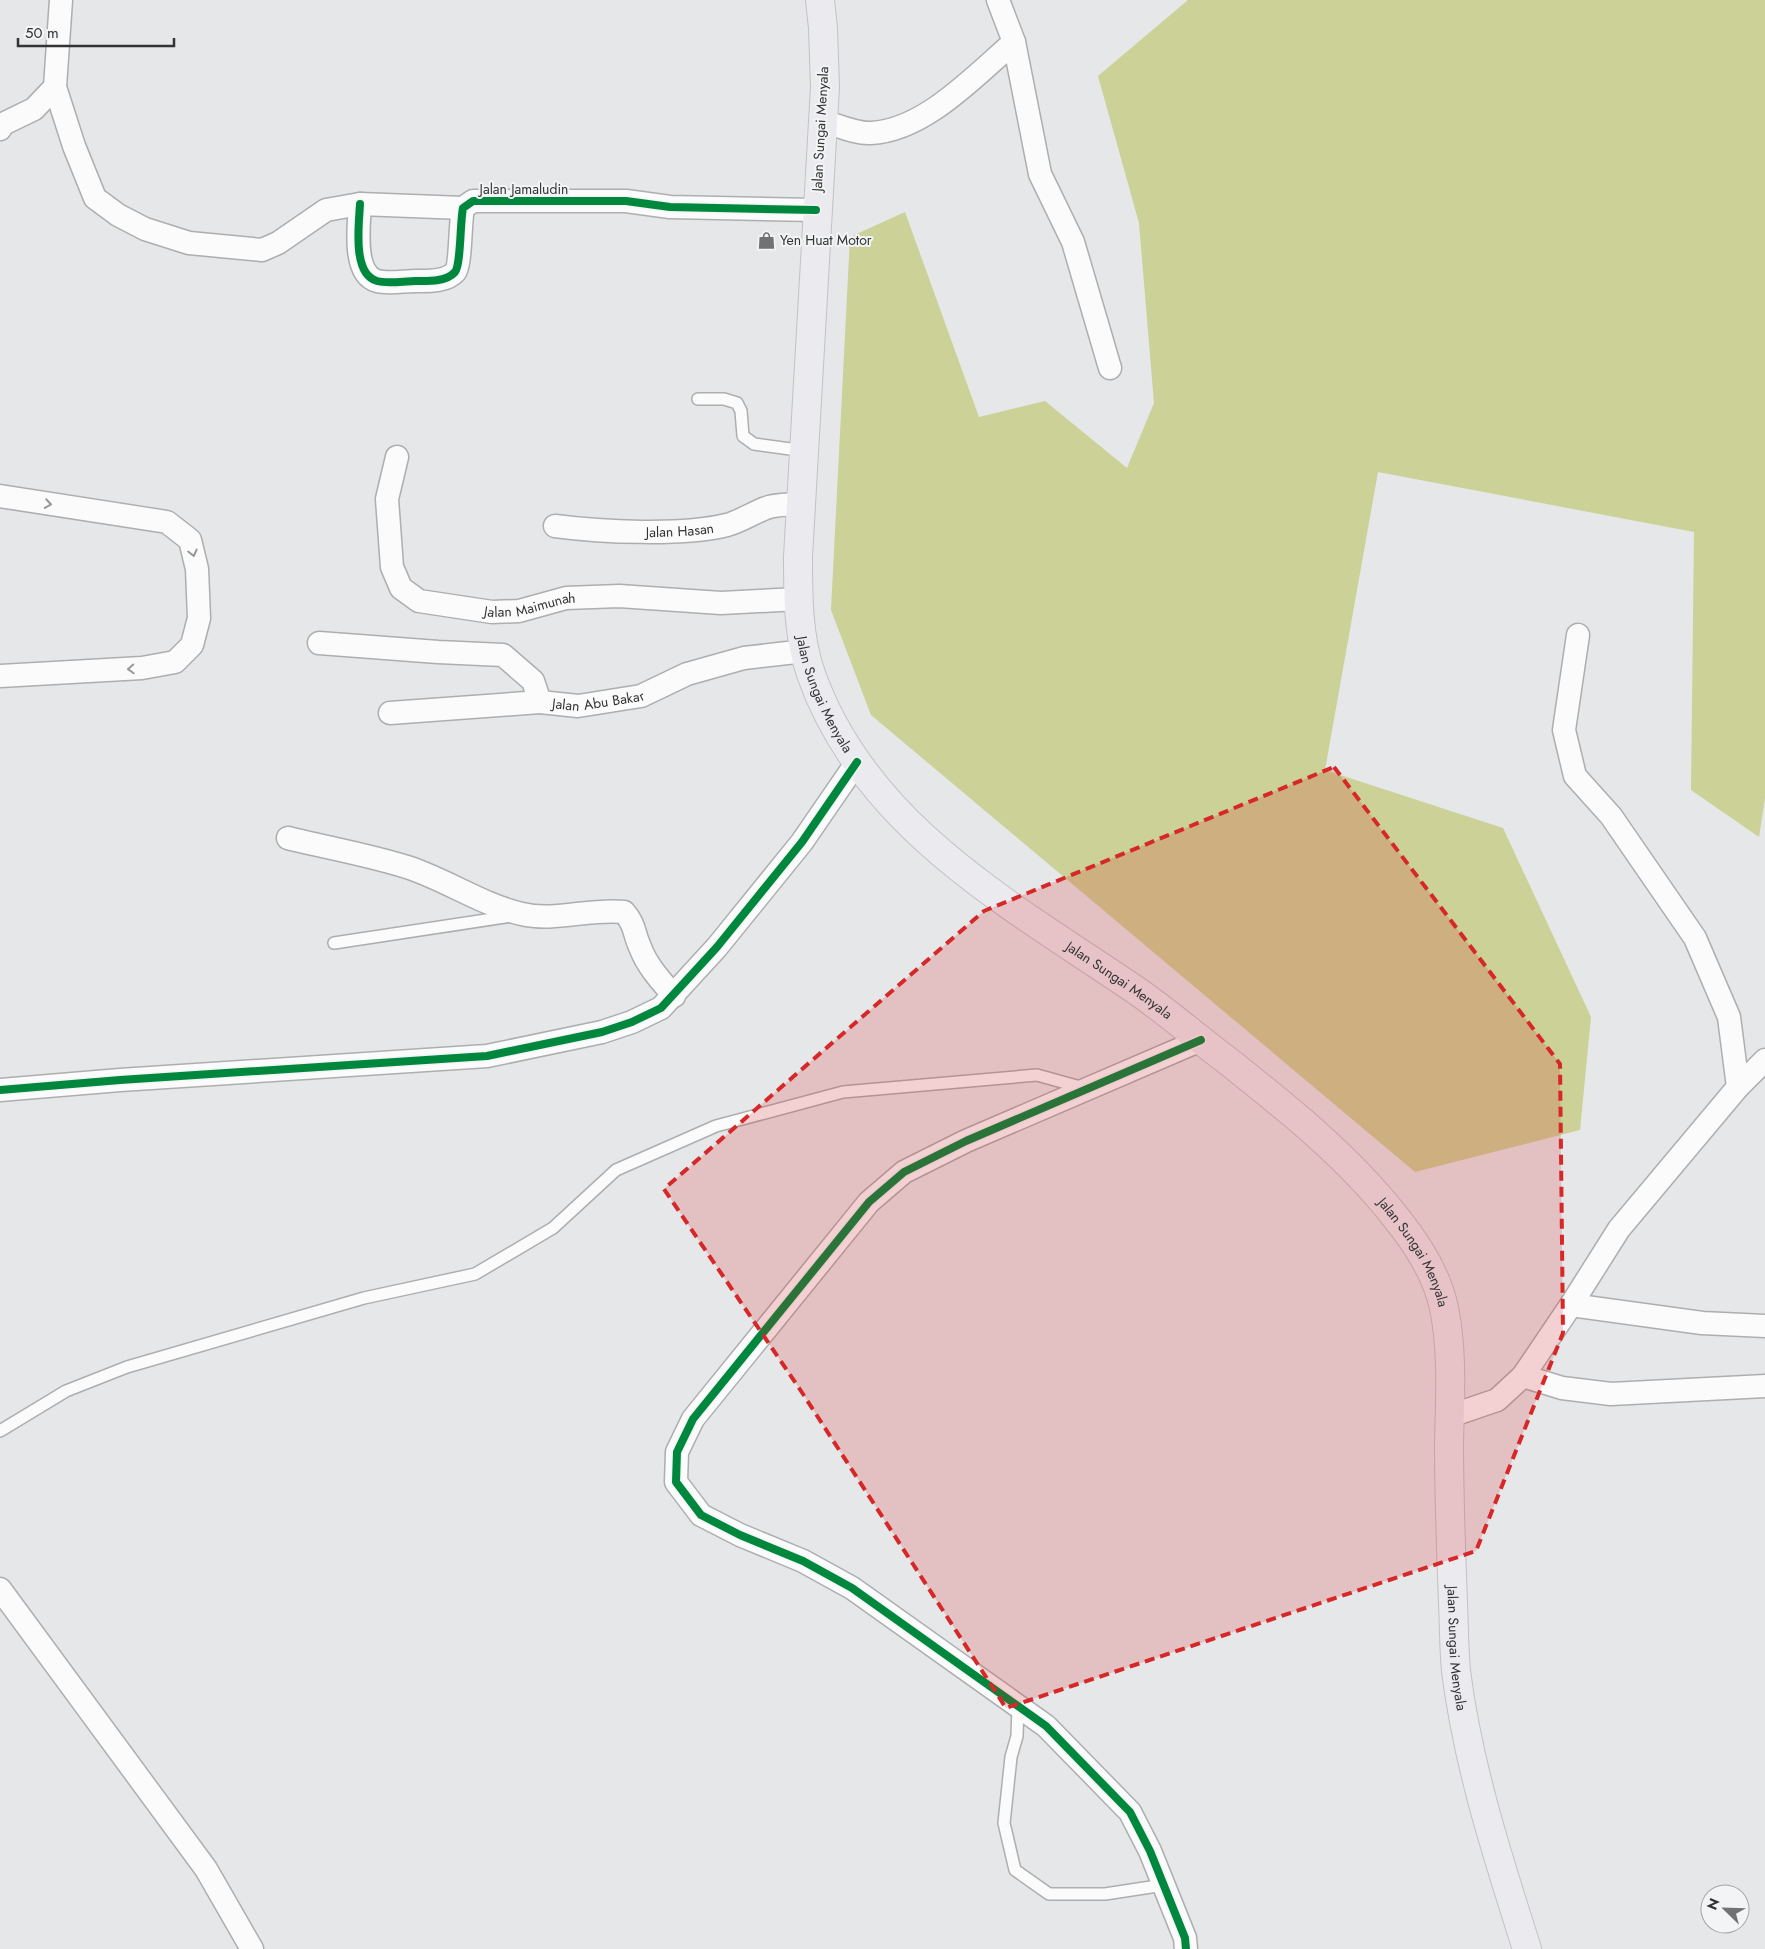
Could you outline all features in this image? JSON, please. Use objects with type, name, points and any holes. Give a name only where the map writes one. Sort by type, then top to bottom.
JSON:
[{"type":"main road","name":"Jalan Sungai Menyala","points":[[820,0],[823,28],[823,121],[816,210],[805,451],[800,504],[798,600],[804,651],[810,672],[835,728],[857,762],[884,799],[937,852],[1035,922],[1143,995],[1291,1110],[1327,1143],[1396,1217],[1427,1261],[1444,1306],[1450,1363],[1449,1514],[1456,1670],[1470,1747],[1488,1827],[1527,1949]]},
{"type":"street","points":[[61,0],[55,87],[74,146],[95,198],[118,215],[145,229],[189,243],[262,250],[278,243],[326,210],[360,204],[463,208]]},
{"type":"street","points":[[998,0],[1014,42],[1040,174],[1073,242],[1110,368]]},
{"type":"street","points":[[823,121],[870,134],[896,129],[927,113],[952,95],[1014,42]]},
{"type":"street","points":[[0,128],[3,124],[34,109],[55,87]]},
{"type":"street","name":"Jalan Jamaludin","points":[[360,204],[358,250],[367,274],[377,281],[445,279],[456,271],[460,258],[460,223],[463,208],[473,201],[626,201],[670,207],[816,210]]},
{"type":"street","name":"Jalan Maimunah","points":[[396,457],[387,499],[392,567],[401,588],[419,601],[492,612],[519,611],[575,598],[618,596],[721,603],[798,600]]},
{"type":"street","points":[[0,496],[168,522],[190,540],[197,569],[199,618],[192,645],[175,662],[142,668],[0,676]]},
{"type":"street","name":"Jalan Hasan","points":[[555,526],[587,530],[703,528],[727,525],[751,517],[766,508],[800,504]]},
{"type":"street","points":[[1578,635],[1564,730],[1576,776],[1611,816],[1695,938],[1729,1017],[1738,1087]]},
{"type":"street","name":"Jalan Abu Bakar","points":[[319,643],[503,655],[533,681],[540,702],[578,706],[641,696],[687,674],[744,658],[804,651]]},
{"type":"street","points":[[390,713],[540,702]]},
{"type":"street","points":[[0,1090],[130,1079],[487,1056],[602,1032],[632,1022],[661,1008],[717,947],[802,842],[857,762]]},
{"type":"street","points":[[288,838],[409,868],[498,906],[524,915],[554,916],[585,912],[624,912],[634,923],[639,947],[652,970],[674,996]]},
{"type":"street","points":[[1186,1949],[1185,1938],[1150,1850],[1130,1812],[1046,1726],[852,1588],[803,1561],[740,1535],[701,1515],[676,1482],[677,1452],[693,1419],[869,1202],[904,1172],[966,1141],[1200,1040]]},
{"type":"street","points":[[1450,1416],[1496,1400],[1523,1376],[1619,1229],[1738,1087],[1765,1060]]},
{"type":"street","points":[[1571,1305],[1702,1323],[1765,1326]]},
{"type":"street","points":[[1523,1376],[1562,1388],[1612,1394],[1765,1386]]},
{"type":"street","points":[[0,1589],[206,1869],[252,1949]]},
{"type":"lane","points":[[698,399],[724,399],[737,403],[741,411],[743,436],[754,444],[805,451]]},
{"type":"lane","points":[[334,943],[524,915]]},
{"type":"lane","points":[[0,1431],[66,1392],[127,1367],[364,1298],[475,1274],[553,1228],[616,1170],[716,1126],[843,1092],[1037,1075],[1088,1089]]},
{"type":"lane","points":[[1018,1706],[1017,1736],[1011,1757],[1004,1823],[1015,1870],[1048,1894],[1105,1894],[1164,1885]]},
{"type":"highlighted area","points":[[1334,767],[1560,1064],[1563,1333],[1476,1551],[1006,1708],[801,1391],[664,1189],[984,911]]},
{"type":"green space","points":[[1188,0],[1765,0],[1765,798],[1759,837],[1691,790],[1694,532],[1378,472],[1325,770],[1503,828],[1591,1017],[1580,1130],[1415,1172],[871,715],[831,610],[850,237],[905,212],[979,417],[1045,401],[1127,468],[1154,403],[1139,223],[1098,76]]},
{"type":"cycle path","points":[[360,204],[358,235],[360,259],[369,277],[377,281],[386,282],[437,280],[447,278],[455,272],[458,261],[463,208],[473,201],[626,201],[670,207],[816,210]]},
{"type":"cycle path","points":[[0,1090],[120,1080],[487,1056],[602,1032],[632,1022],[661,1008],[717,947],[802,842],[857,762]]},
{"type":"cycle path","points":[[1186,1949],[1185,1938],[1150,1851],[1130,1812],[1046,1726],[852,1588],[803,1561],[740,1535],[701,1515],[676,1482],[677,1452],[693,1419],[869,1202],[904,1172],[966,1141],[1201,1040]]},
{"type":"place","name":"Yen Huat Motor","points":[[766,240]]}]
